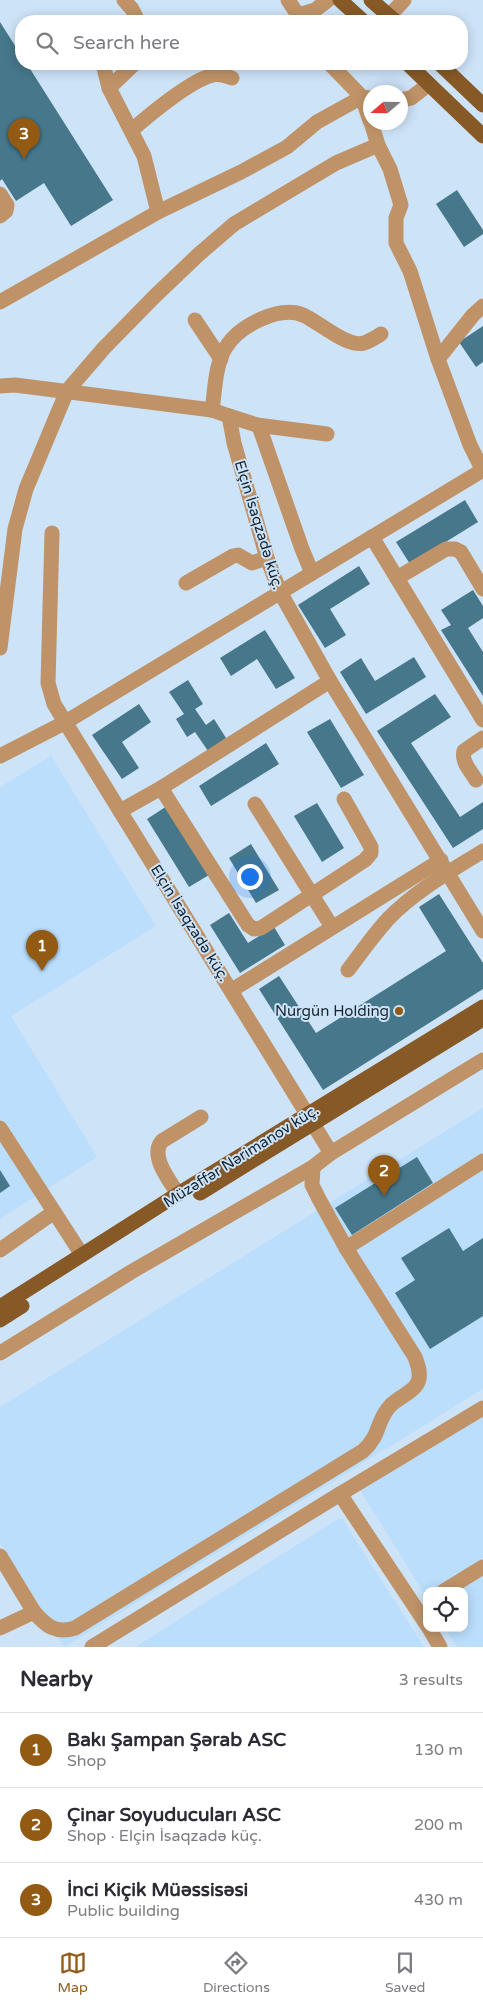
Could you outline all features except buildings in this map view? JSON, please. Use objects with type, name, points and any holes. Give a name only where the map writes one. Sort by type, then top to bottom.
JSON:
[{"type":"main road","points":[[340,0],[356,15]]},
{"type":"main road","points":[[371,0],[388,15]]},
{"type":"main road","points":[[414,70],[483,136]]},
{"type":"main road","points":[[446,70],[483,105]]},
{"type":"main road","name":"Müzəffər Nərimanov küç.","points":[[0,1307],[178,1194],[311,1118],[483,1007]]},
{"type":"main road","points":[[0,1320],[185,1202],[311,1118],[483,1020]]},
{"type":"street","points":[[124,0],[135,15]]},
{"type":"street","points":[[288,0],[297,15]]},
{"type":"street","points":[[305,15],[328,0]]},
{"type":"street","points":[[395,15],[404,0]]},
{"type":"street","points":[[105,70],[110,88],[144,156],[158,212]]},
{"type":"street","points":[[110,88],[128,70]]},
{"type":"street","points":[[336,70],[363,95]]},
{"type":"street","points":[[132,130],[154,110],[201,80],[219,74],[232,78]]},
{"type":"street","points":[[408,99],[429,84]]},
{"type":"street","points":[[0,302],[158,212],[241,172],[287,147],[317,122],[363,99]]},
{"type":"street","points":[[0,756],[64,723],[483,470],[470,445],[438,359],[410,271],[396,243],[396,218],[401,205],[390,169],[374,130]]},
{"type":"street","points":[[0,648],[15,529],[26,489],[67,391],[104,348],[155,296],[234,224],[336,163],[378,144]]},
{"type":"street","points":[[0,194],[7,205],[6,211],[0,216]]},
{"type":"street","points":[[438,359],[462,327],[483,306]]},
{"type":"street","points":[[212,410],[221,359],[226,346],[247,326],[275,314],[301,314],[349,342],[363,344],[381,334]]},
{"type":"street","points":[[195,320],[221,359]]},
{"type":"street","points":[[0,386],[16,385],[212,410],[256,424],[327,434]]},
{"type":"street","name":"Elçin İsaqzadə küç.","points":[[229,416],[234,442],[267,558],[280,592],[330,681],[483,930]]},
{"type":"street","points":[[256,424],[262,434],[298,540],[312,573]]},
{"type":"street","name":"Elçin İsaqzadə küç.","points":[[52,533],[48,683],[54,704],[331,1153]]},
{"type":"street","points":[[372,537],[483,720]]},
{"type":"street","points":[[397,578],[446,549],[455,549],[460,552],[483,589]]},
{"type":"street","points":[[186,583],[233,556],[238,555],[252,562],[267,558]]},
{"type":"street","points":[[120,811],[161,788],[330,681]]},
{"type":"street","points":[[476,780],[462,755],[464,751],[483,738]]},
{"type":"street","points":[[161,788],[248,925],[254,929],[261,928],[365,860],[371,853],[371,847],[344,799]]},
{"type":"street","points":[[255,804],[332,927]]},
{"type":"street","points":[[232,990],[332,927],[444,866],[483,851]]},
{"type":"street","points":[[348,970],[388,919],[444,866]]},
{"type":"street","points":[[0,1353],[131,1272],[313,1167],[331,1153],[483,1060]]},
{"type":"street","points":[[178,1194],[164,1172],[158,1156],[158,1145],[201,1117]]},
{"type":"street","points":[[0,1128],[82,1255]]},
{"type":"street","points":[[346,1248],[483,1161]]},
{"type":"street","points":[[0,1556],[34,1612],[51,1628],[64,1632],[75,1628],[354,1457],[373,1442],[382,1418],[390,1405],[417,1384],[420,1373],[415,1357],[346,1248],[312,1185],[313,1167]]},
{"type":"street","points":[[0,1250],[54,1212]]},
{"type":"street","points":[[92,1647],[483,1408]]},
{"type":"street","points":[[340,1494],[422,1605]]},
{"type":"street","points":[[450,1587],[483,1567]]},
{"type":"street","points":[[0,1628],[34,1612]]},
{"type":"street","points":[[431,1632],[440,1647]]},
{"type":"shaded area","points":[[51,756],[156,926],[11,1016],[97,1157],[0,1219],[0,787]]},
{"type":"shaded area","points":[[483,1108],[483,1389],[64,1647],[0,1543],[0,1407]]},
{"type":"shaded area","points":[[483,1400],[483,1647],[457,1647],[448,1632],[468,1632],[468,1587],[423,1587],[423,1592],[354,1480]]},
{"type":"shaded area","points":[[341,1517],[424,1647],[135,1647]]},
{"type":"place","name":"İnci Kiçik Müəssisəsi","points":[[24,159]]},
{"type":"place","name":"Bakı Şampan Şərab ASC","points":[[42,971]]},
{"type":"place","name":"Nurgün Holding","points":[[399,1011]]},
{"type":"place","name":"Çinar Soyuducuları ASC","points":[[384,1196]]}]
